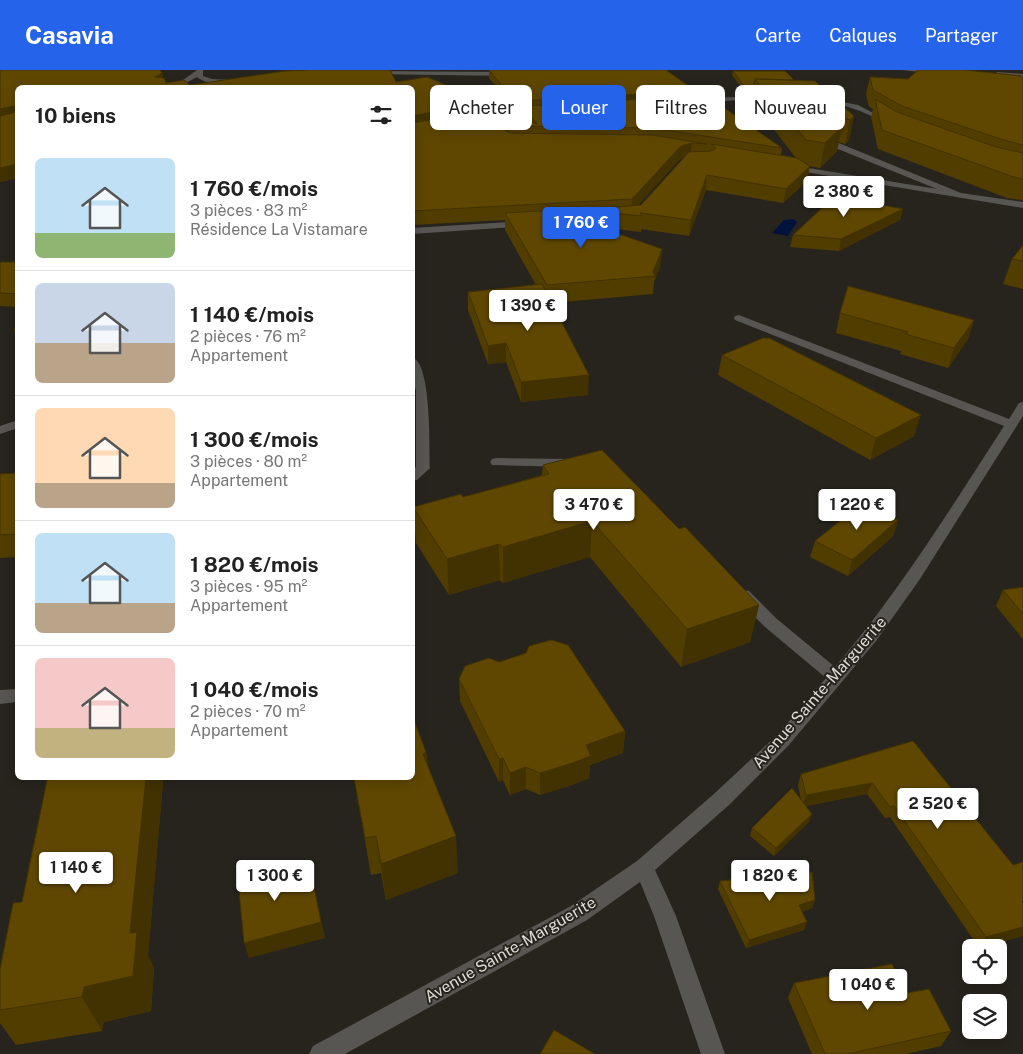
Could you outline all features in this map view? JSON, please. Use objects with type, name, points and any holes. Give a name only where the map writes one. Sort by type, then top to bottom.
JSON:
[{"type":"street","points":[[905,70],[948,73]]},
{"type":"street","points":[[172,85],[185,81],[199,72],[200,77],[210,81]]},
{"type":"street","points":[[366,73],[520,73]]},
{"type":"street","points":[[190,85],[210,81],[240,81]]},
{"type":"street","points":[[845,102],[862,107],[895,126]]},
{"type":"street","points":[[811,136],[959,195]]},
{"type":"street","points":[[784,166],[1023,205]]},
{"type":"street","points":[[415,231],[529,224]]},
{"type":"street","points":[[740,318],[1011,424]]},
{"type":"street","points":[[415,369],[422,390],[423,458],[423,468],[415,475]]},
{"type":"street","name":"Avenue Sainte-Marguerite","points":[[321,1054],[579,913],[644,867],[722,799],[783,740],[870,637],[901,596],[1023,406]]},
{"type":"street","points":[[0,430],[15,425]]},
{"type":"street","points":[[497,462],[593,465]]},
{"type":"street","points":[[731,582],[772,623],[836,676]]},
{"type":"street","points":[[0,697],[15,695]]},
{"type":"street","points":[[644,867],[665,916],[713,1054]]},
{"type":"water","points":[[793,219],[797,222],[788,236],[772,233],[784,220]]},
{"type":"building","points":[[0,70],[160,70],[162,73],[155,77],[164,78],[166,83],[184,80],[190,85],[15,85],[15,109],[14,106],[0,109]]},
{"type":"building","points":[[308,70],[390,70],[396,82],[427,77],[446,85],[430,85],[430,113],[415,115],[415,85],[190,85],[285,71]]},
{"type":"building","points":[[489,70],[666,70],[687,85],[636,85],[636,94],[626,95],[626,85],[542,85],[542,100],[532,100],[532,85],[502,85]]},
{"type":"building","points":[[918,70],[965,70],[1022,76],[1023,145],[902,106],[873,90],[870,77],[908,79]]},
{"type":"building","points":[[733,71],[785,71],[794,80],[755,79],[754,85],[744,85]]},
{"type":"building","points":[[755,79],[815,81],[819,85],[760,85]]},
{"type":"building","points":[[636,99],[636,128],[626,128],[626,100]]},
{"type":"building","points":[[875,99],[897,112],[996,147],[1023,153],[1023,179],[882,130]]},
{"type":"building","points":[[532,105],[542,105],[542,126],[532,126],[532,122],[537,124],[532,118]]},
{"type":"building","points":[[725,108],[735,115],[735,130],[756,130],[782,148],[665,130],[725,130]]},
{"type":"building","points":[[845,108],[854,116],[850,120],[845,118]]},
{"type":"building","points":[[15,112],[15,165],[0,168],[0,116]]},
{"type":"building","points":[[430,120],[430,130],[504,130],[509,133],[652,135],[707,144],[692,143],[681,146],[632,199],[415,211],[415,122]]},
{"type":"building","points":[[798,130],[839,130],[825,143],[806,140]]},
{"type":"building","points":[[711,144],[797,158],[810,166],[786,189],[707,175],[691,220],[640,213],[642,216],[580,210],[641,205],[689,152],[711,151],[716,148]]},
{"type":"building","points":[[835,196],[903,209],[841,239],[793,235]]},
{"type":"building","points":[[572,209],[570,217],[662,249],[653,272],[655,276],[547,285],[505,213]]},
{"type":"building","points":[[1023,245],[1023,261],[1012,259]]},
{"type":"building","points":[[15,262],[15,294],[0,293],[0,263]]},
{"type":"building","points":[[542,284],[589,375],[521,382],[506,343],[488,346],[468,292]]},
{"type":"building","points":[[848,286],[974,320],[954,348],[905,334],[908,332],[840,313]]},
{"type":"building","points":[[763,338],[769,338],[921,415],[876,438],[722,355]]},
{"type":"building","points":[[602,450],[679,529],[685,527],[759,605],[687,629],[592,521],[503,547],[499,544],[447,559],[415,510],[415,506],[461,494],[463,497],[549,474],[543,465]]},
{"type":"building","points":[[15,473],[15,534],[0,535],[0,474]]},
{"type":"building","points":[[862,503],[898,520],[852,560],[815,541]]},
{"type":"building","points":[[1023,587],[1023,614],[1003,590]]},
{"type":"building","points":[[551,640],[568,645],[625,731],[586,745],[591,756],[573,763],[540,773],[526,767],[510,773],[503,758],[499,759],[459,679],[465,666],[489,658],[499,662],[526,653],[529,646]]},
{"type":"building","points":[[415,722],[426,752],[423,754],[456,836],[381,864],[376,836],[365,838],[354,780],[415,780]]},
{"type":"building","points":[[913,741],[1013,865],[1023,862],[1023,927],[986,937],[894,806],[890,807],[872,783],[806,795],[801,774]]},
{"type":"building","points":[[47,780],[146,780],[130,933],[137,932],[133,976],[84,987],[82,997],[0,1010],[0,969],[13,903],[22,902]]},
{"type":"building","points":[[792,788],[812,814],[776,848],[752,828]]},
{"type":"building","points":[[269,862],[275,880],[311,872],[321,922],[244,943],[237,870]]},
{"type":"building","points":[[812,872],[815,900],[799,905],[807,922],[749,940],[720,881]]},
{"type":"building","points":[[892,964],[907,993],[929,989],[951,1031],[848,1054],[825,1054],[794,983]]},
{"type":"building","points":[[554,1030],[595,1054],[540,1054]]}]
